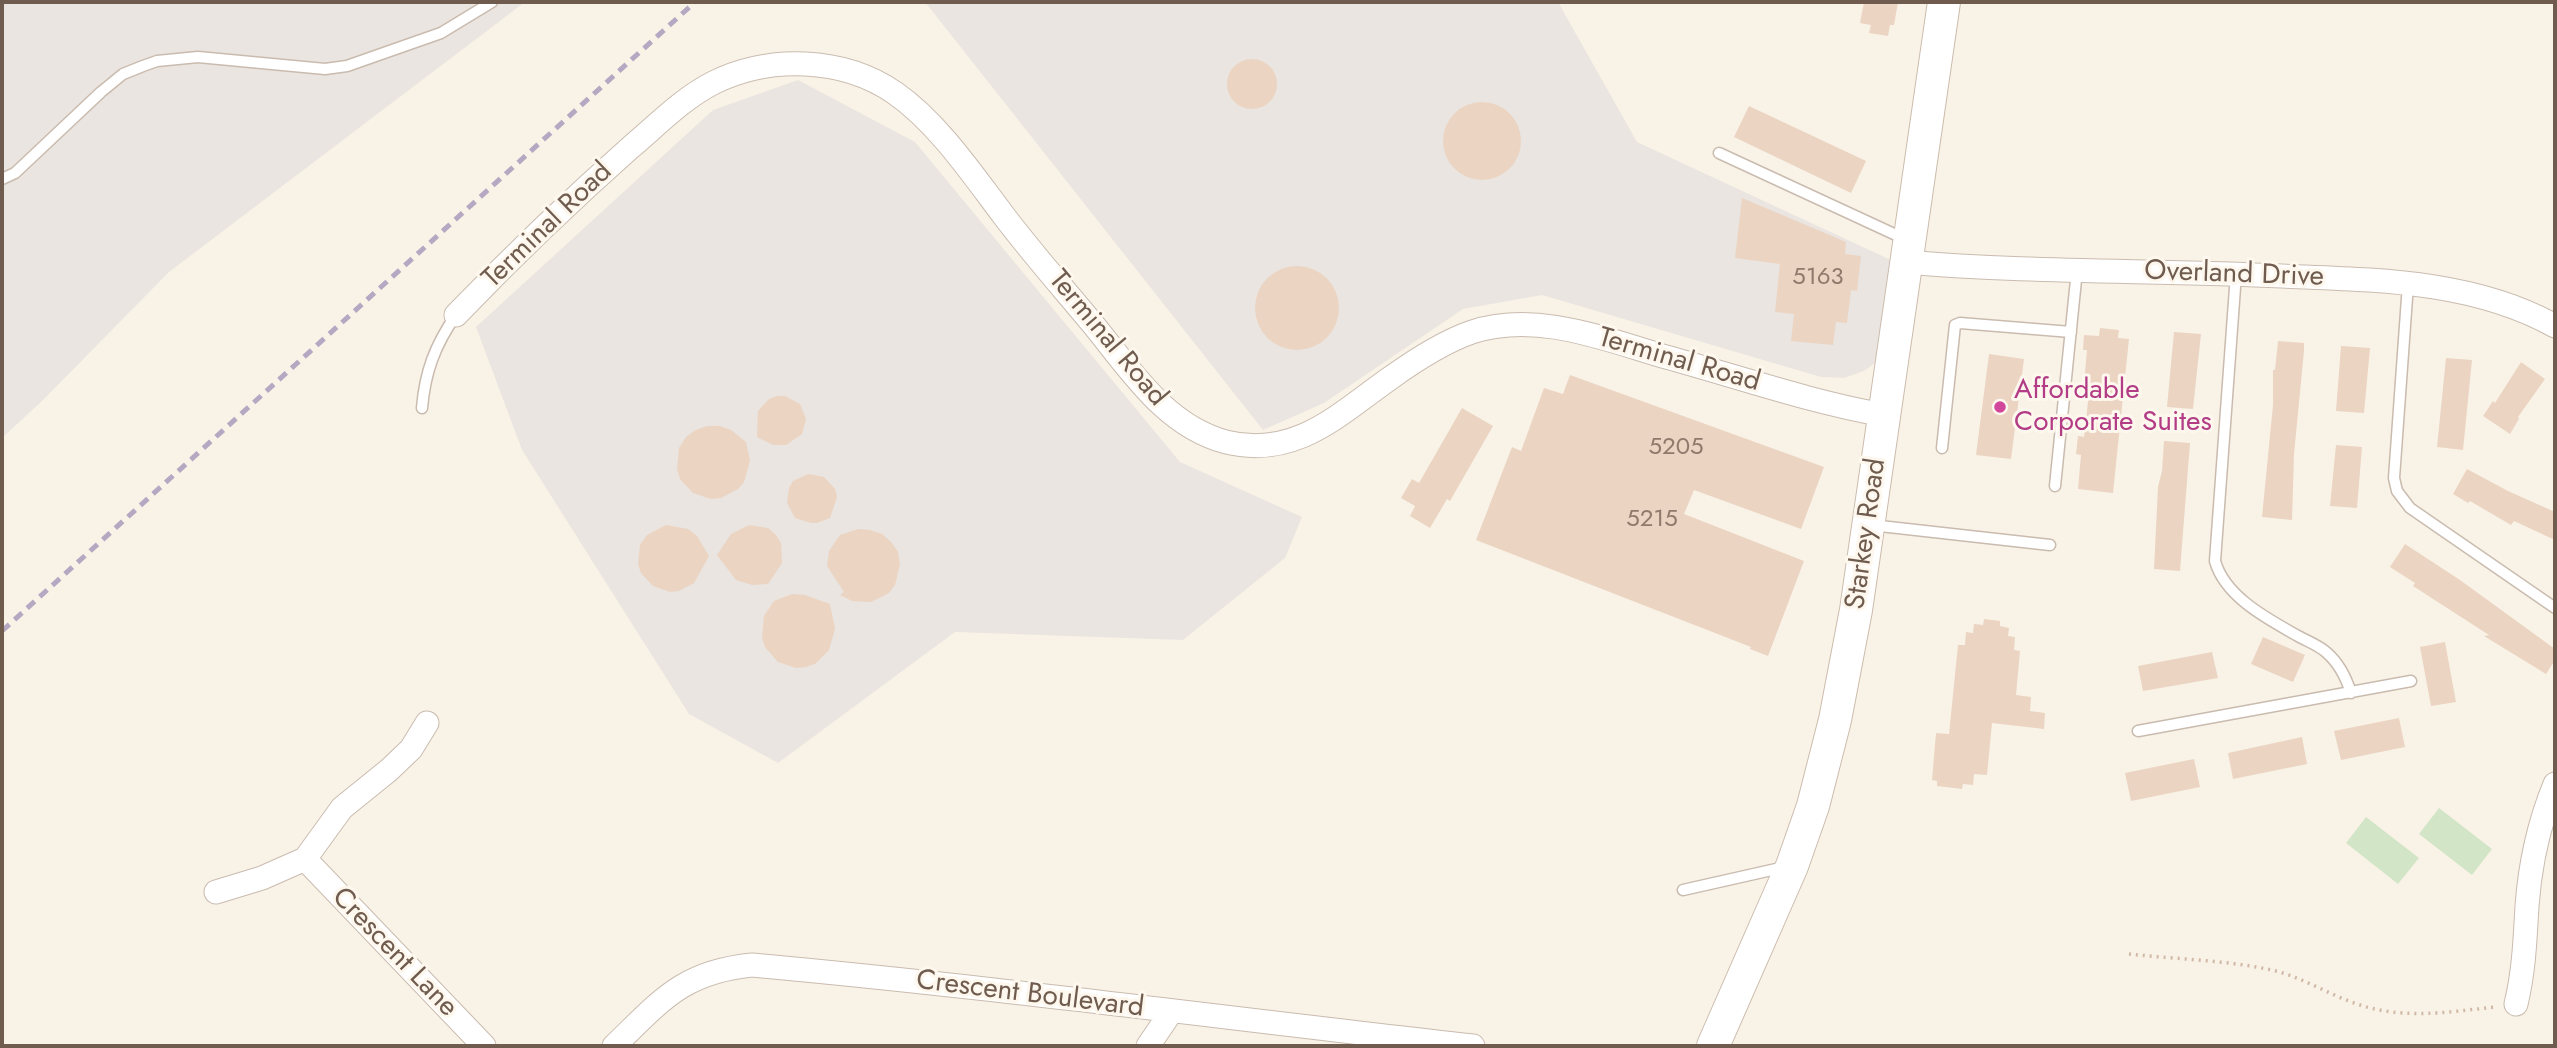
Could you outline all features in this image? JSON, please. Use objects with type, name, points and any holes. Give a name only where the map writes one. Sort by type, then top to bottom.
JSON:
[{"type":"main road","name":"Starkey Road","points":[[1713,1046],[1792,866],[1830,745],[1856,610],[1944,2]]},
{"type":"street","name":"Terminal Road","points":[[456,315],[522,247],[688,97],[721,80],[757,68],[818,65],[845,70],[870,79],[911,106],[953,150],[1130,370],[1171,415],[1208,437],[1256,446],[1309,434],[1334,421],[1388,379],[1431,352],[1470,333],[1492,327],[1522,324],[1568,329],[1837,407],[1884,415]]},
{"type":"street","name":"Overland Drive","points":[[1908,252],[1974,268],[2361,279],[2456,289],[2501,301],[2555,326]]},
{"type":"street","points":[[216,892],[262,878],[305,859],[342,808],[411,749],[427,723]]},
{"type":"street","points":[[2516,1004],[2526,952],[2527,906],[2533,860],[2543,813],[2555,784]]},
{"type":"street","name":"Crescent Lane","points":[[305,859],[484,1046]]},
{"type":"street","name":"Crescent Boulevard","points":[[614,1046],[676,989],[703,975],[752,965],[942,983],[1473,1046]]},
{"type":"street","points":[[1148,1046],[1171,1012]]},
{"type":"lane","points":[[2,179],[15,173],[100,92],[123,74],[143,66],[157,61],[198,57],[325,69],[347,66],[441,33],[492,2]]},
{"type":"lane","points":[[1719,153],[1908,252]]},
{"type":"lane","points":[[2055,486],[2077,271]]},
{"type":"lane","points":[[2236,274],[2215,561],[2218,572],[2245,602],[2269,620],[2324,650],[2346,677],[2351,693]]},
{"type":"lane","points":[[2408,284],[2394,478],[2397,491],[2410,508],[2555,608]]},
{"type":"lane","points":[[422,408],[424,383],[431,359],[441,336],[456,315]]},
{"type":"lane","points":[[1942,448],[1955,325],[1960,323],[2071,332]]},
{"type":"lane","points":[[1869,524],[2050,545]]},
{"type":"lane","points":[[2138,731],[2411,681]]},
{"type":"lane","points":[[1683,890],[1792,866]]},
{"type":"path","points":[[2129,954],[2268,969],[2294,976],[2357,1004],[2385,1011],[2431,1014],[2516,1004]]},
{"type":"shaded area","points":[[2,2],[525,2],[169,272],[2,438]]},
{"type":"shaded area","points":[[925,2],[1558,2],[1637,142],[1893,261],[1878,361],[1864,371],[1844,378],[1821,377],[1542,295],[1463,309],[1324,403],[1263,430]]},
{"type":"shaded area","points":[[798,80],[915,142],[1180,462],[1302,517],[1285,558],[1183,640],[955,632],[778,763],[689,714],[522,450],[476,327],[713,110]]},
{"type":"green space","points":[[2439,808],[2492,849],[2472,875],[2419,834]]},
{"type":"green space","points":[[2366,817],[2419,858],[2398,884],[2346,843]]},
{"type":"building","points":[[1864,2],[1898,2],[1894,25],[1890,25],[1888,36],[1869,33],[1871,25],[1860,23]]},
{"type":"building","points":[[1252,59],[1270,66],[1277,84],[1270,102],[1252,109],[1234,102],[1227,84],[1234,66]]},
{"type":"building","points":[[1482,102],[1497,105],[1509,114],[1518,126],[1521,141],[1518,156],[1509,168],[1497,177],[1482,180],[1467,177],[1455,168],[1446,156],[1443,141],[1446,126],[1455,114],[1467,105]]},
{"type":"building","points":[[1749,106],[1866,161],[1851,193],[1734,137]]},
{"type":"building","points":[[1742,198],[1846,242],[1845,254],[1861,256],[1857,291],[1851,290],[1847,323],[1836,322],[1833,345],[1791,341],[1794,314],[1775,312],[1780,264],[1735,258]]},
{"type":"building","points":[[1289,266],[1305,266],[1321,273],[1332,284],[1339,300],[1336,324],[1327,338],[1305,350],[1289,350],[1273,343],[1262,332],[1255,316],[1255,300],[1262,284],[1273,273]]},
{"type":"building","points":[[2100,328],[2119,330],[2118,338],[2129,339],[2113,493],[2078,489],[2081,455],[2076,454],[2078,436],[2084,437],[2090,384],[2084,383],[2087,350],[2083,350],[2084,335],[2099,336]]},
{"type":"building","points":[[2174,332],[2201,334],[2193,409],[2167,407]]},
{"type":"building","points":[[2278,341],[2304,343],[2294,454],[2292,520],[2262,517],[2273,405],[2273,370]]},
{"type":"building","points":[[2341,346],[2370,348],[2364,413],[2336,411]]},
{"type":"building","name":"Affordable Corporate Suites","points":[[1989,354],[2024,359],[2011,459],[1976,455]]},
{"type":"building","points":[[2446,358],[2472,360],[2463,450],[2437,447]]},
{"type":"building","points":[[2521,362],[2545,379],[2518,417],[2510,434],[2483,416],[2493,401],[2495,403]]},
{"type":"building","points":[[1570,375],[1824,467],[1801,529],[1694,490],[1684,514],[1804,561],[1768,656],[1476,540],[1512,447],[1521,451],[1544,388],[1563,394]]},
{"type":"building","points":[[785,396],[800,404],[806,419],[802,434],[786,445],[773,445],[757,437],[758,411],[769,399]]},
{"type":"building","points":[[1462,408],[1493,426],[1450,501],[1447,499],[1430,528],[1410,516],[1415,506],[1401,498],[1412,479],[1419,483]]},
{"type":"building","points":[[707,426],[720,426],[731,430],[746,442],[750,461],[744,482],[738,489],[721,498],[711,499],[693,493],[680,479],[677,469],[679,448],[686,437]]},
{"type":"building","points":[[2164,441],[2190,443],[2180,571],[2154,569],[2158,487]]},
{"type":"building","points":[[2336,445],[2362,447],[2357,508],[2330,506]]},
{"type":"building","points":[[2467,469],[2555,512],[2555,540],[2514,521],[2511,525],[2453,494]]},
{"type":"building","points":[[808,474],[824,477],[835,489],[837,497],[830,518],[817,523],[795,518],[787,503],[793,481]]},
{"type":"building","points":[[666,525],[688,529],[697,536],[709,556],[694,583],[679,591],[670,592],[653,586],[641,573],[638,564],[640,545],[647,535]]},
{"type":"building","points":[[749,525],[768,528],[781,543],[782,563],[768,584],[752,585],[736,580],[717,555],[731,534]]},
{"type":"building","points":[[858,529],[882,534],[898,552],[900,564],[895,585],[889,593],[871,602],[852,601],[840,595],[844,592],[827,566],[829,551],[840,535]]},
{"type":"building","points":[[2405,544],[2555,649],[2555,660],[2546,674],[2484,636],[2489,635],[2413,586],[2415,583],[2390,567]]},
{"type":"building","points":[[792,594],[805,595],[830,604],[835,629],[829,650],[815,664],[806,667],[796,668],[778,662],[765,647],[762,638],[764,616],[774,601]]},
{"type":"building","points":[[1984,619],[2000,621],[2000,626],[2009,628],[2008,636],[2015,637],[2014,650],[2020,651],[2016,695],[2031,697],[2030,711],[2045,713],[2044,729],[1992,723],[1987,775],[1974,774],[1973,785],[1963,784],[1962,789],[1937,786],[1937,781],[1932,780],[1936,733],[1949,734],[1958,645],[1965,645],[1966,632],[1973,633],[1974,624],[1983,625]]},
{"type":"building","points":[[2263,637],[2305,655],[2293,682],[2251,664]]},
{"type":"building","points":[[2445,642],[2456,702],[2431,706],[2420,647]]},
{"type":"building","points":[[2212,652],[2218,678],[2143,691],[2138,666]]},
{"type":"building","points":[[2399,718],[2405,747],[2341,760],[2334,731]]},
{"type":"building","points":[[2302,737],[2307,764],[2233,779],[2228,753]]},
{"type":"building","points":[[2194,759],[2200,787],[2131,801],[2125,773]]},
{"type":"railway","points":[[2,631],[695,2]]},
{"type":"place","name":"Affordable Corporate Suites","points":[[2000,407]]}]
